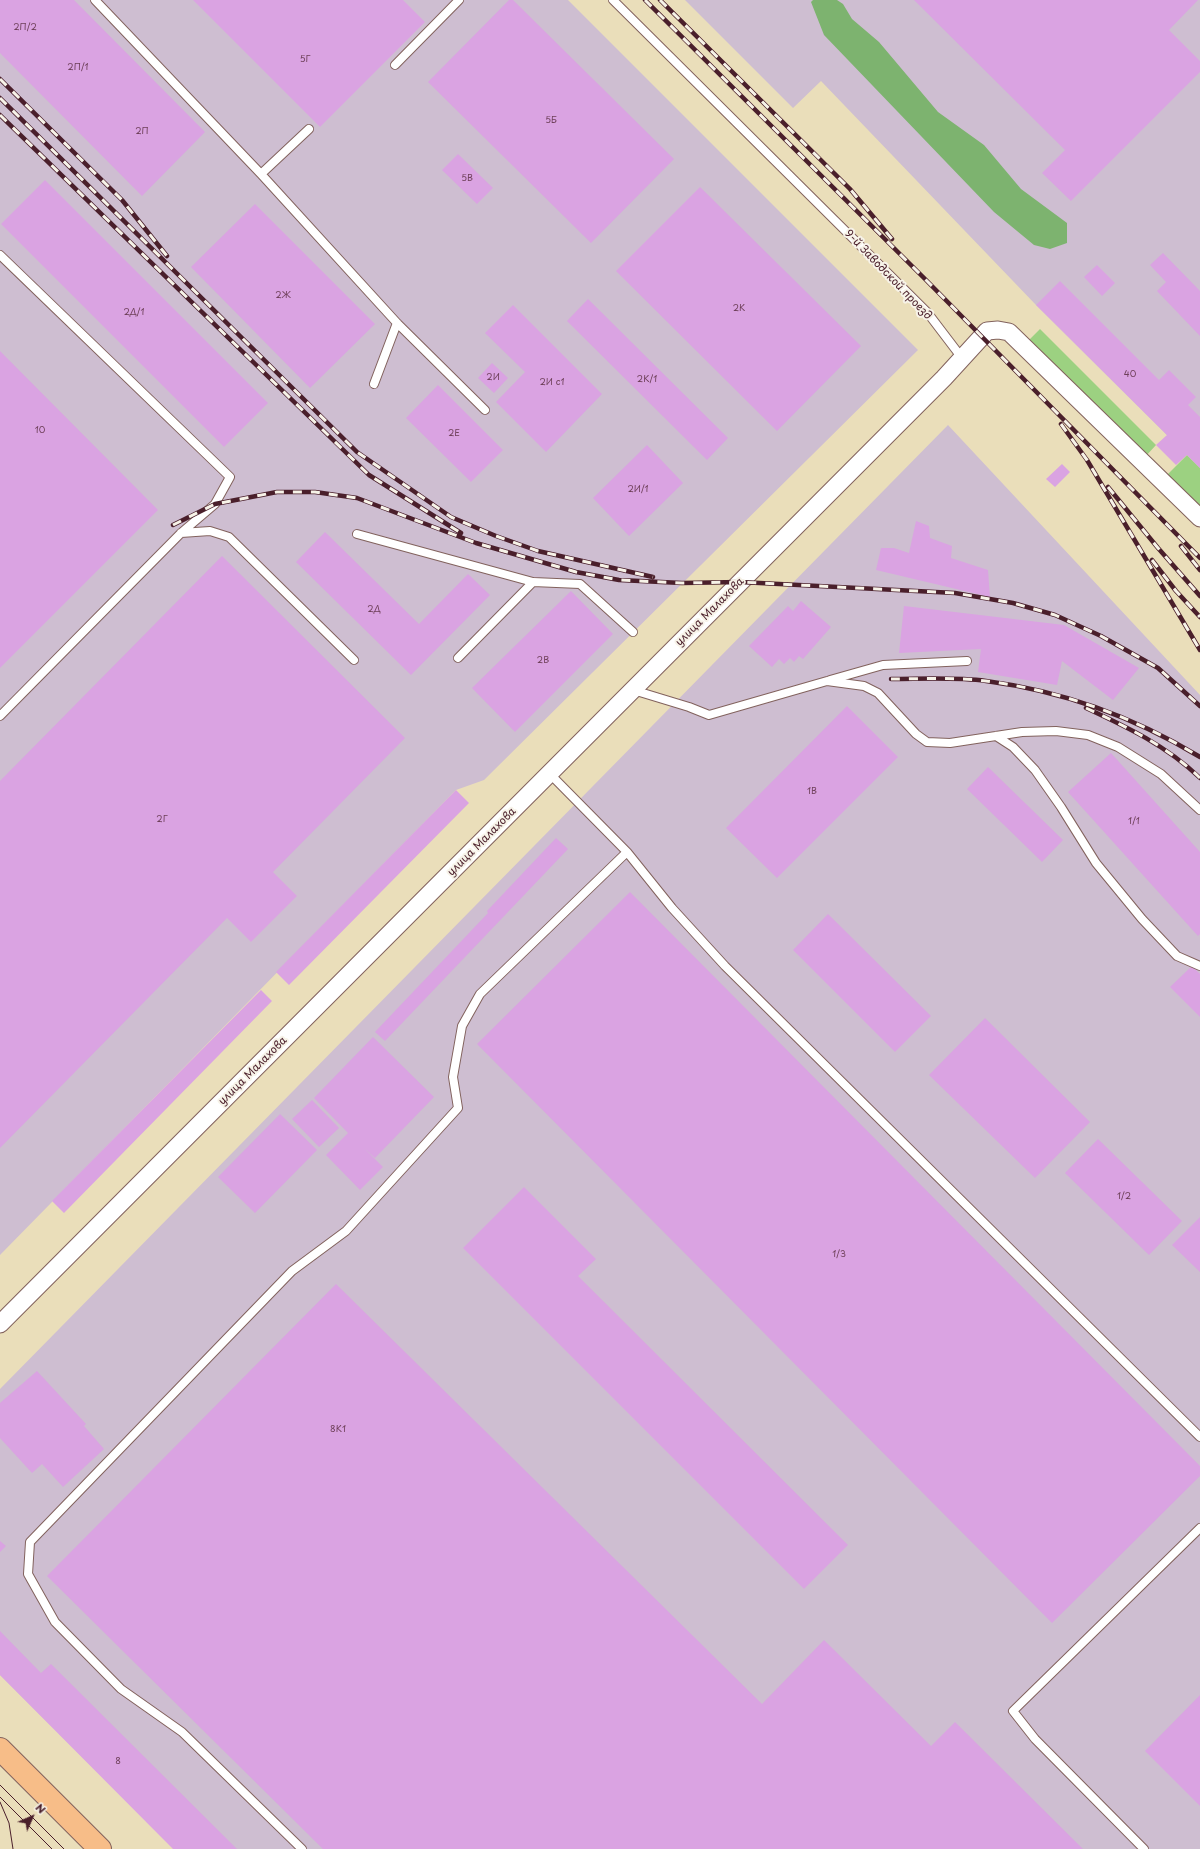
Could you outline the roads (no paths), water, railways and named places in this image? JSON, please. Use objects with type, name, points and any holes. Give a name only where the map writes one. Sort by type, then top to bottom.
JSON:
[{"type":"main road","points":[[0,1750],[100,1849]]},
{"type":"street","points":[[962,358],[987,331],[998,330],[1009,332],[1200,518]]},
{"type":"street","name":"улица Малахова","points":[[0,1324],[550,774],[962,358]]},
{"type":"lane","points":[[95,0],[262,174],[397,323],[485,410]]},
{"type":"lane","points":[[395,65],[460,0]]},
{"type":"lane","name":"9-й Заводской проезд","points":[[613,0],[927,312],[962,358]]},
{"type":"lane","points":[[262,174],[309,129]]},
{"type":"lane","points":[[0,255],[230,476],[214,504],[181,533],[0,716]]},
{"type":"lane","points":[[374,384],[397,323]]},
{"type":"lane","points":[[181,533],[210,531],[228,538],[354,660]]},
{"type":"lane","points":[[357,534],[533,582],[580,584],[633,632]]},
{"type":"lane","points":[[458,658],[533,582]]},
{"type":"lane","points":[[633,690],[689,707],[709,715],[883,664],[967,661]]},
{"type":"lane","points":[[827,681],[864,686],[878,693],[916,734],[928,742],[950,743],[1022,732],[1056,731],[1088,735],[1118,747],[1161,774],[1200,810]]},
{"type":"lane","points":[[996,736],[1014,747],[1035,770],[1061,807],[1096,863],[1142,919],[1177,956],[1200,966]]},
{"type":"lane","points":[[550,774],[627,852],[672,908],[725,966],[1200,1437]]},
{"type":"lane","points":[[302,1849],[182,1732],[121,1689],[55,1622],[28,1574],[30,1542],[292,1271],[346,1231],[458,1108],[453,1077],[462,1026],[480,994],[627,852]]},
{"type":"lane","points":[[1144,1849],[1035,1739],[1013,1711],[1200,1528]]},
{"type":"tram line","points":[[0,1785],[64,1849]]},
{"type":"tram line","points":[[0,1797],[52,1849]]},
{"type":"tram line","points":[[0,1802],[9,1823],[13,1849]]},
{"type":"railway","points":[[645,0],[926,280],[1200,558]]},
{"type":"railway","points":[[660,0],[850,189],[892,239]]},
{"type":"railway","points":[[0,79],[122,200],[167,256]]},
{"type":"railway","points":[[0,98],[357,452],[451,517],[496,536],[538,551],[653,577]]},
{"type":"railway","points":[[0,115],[369,475],[461,533]]},
{"type":"railway","points":[[1061,424],[1087,460],[1200,650]]},
{"type":"railway","points":[[1108,487],[1200,596]]},
{"type":"railway","points":[[173,525],[215,504],[277,492],[315,492],[357,498],[476,543],[576,572],[619,580],[682,583],[740,582],[955,593],[1013,603],[1055,615],[1101,636],[1158,668],[1200,706]]},
{"type":"railway","points":[[1181,546],[1200,570]]},
{"type":"railway","points":[[1152,560],[1176,591],[1200,617]]},
{"type":"railway","points":[[891,679],[975,680],[1015,685],[1043,691],[1124,718],[1200,757]]},
{"type":"railway","points":[[1086,708],[1146,738],[1174,756],[1200,778]]}]
